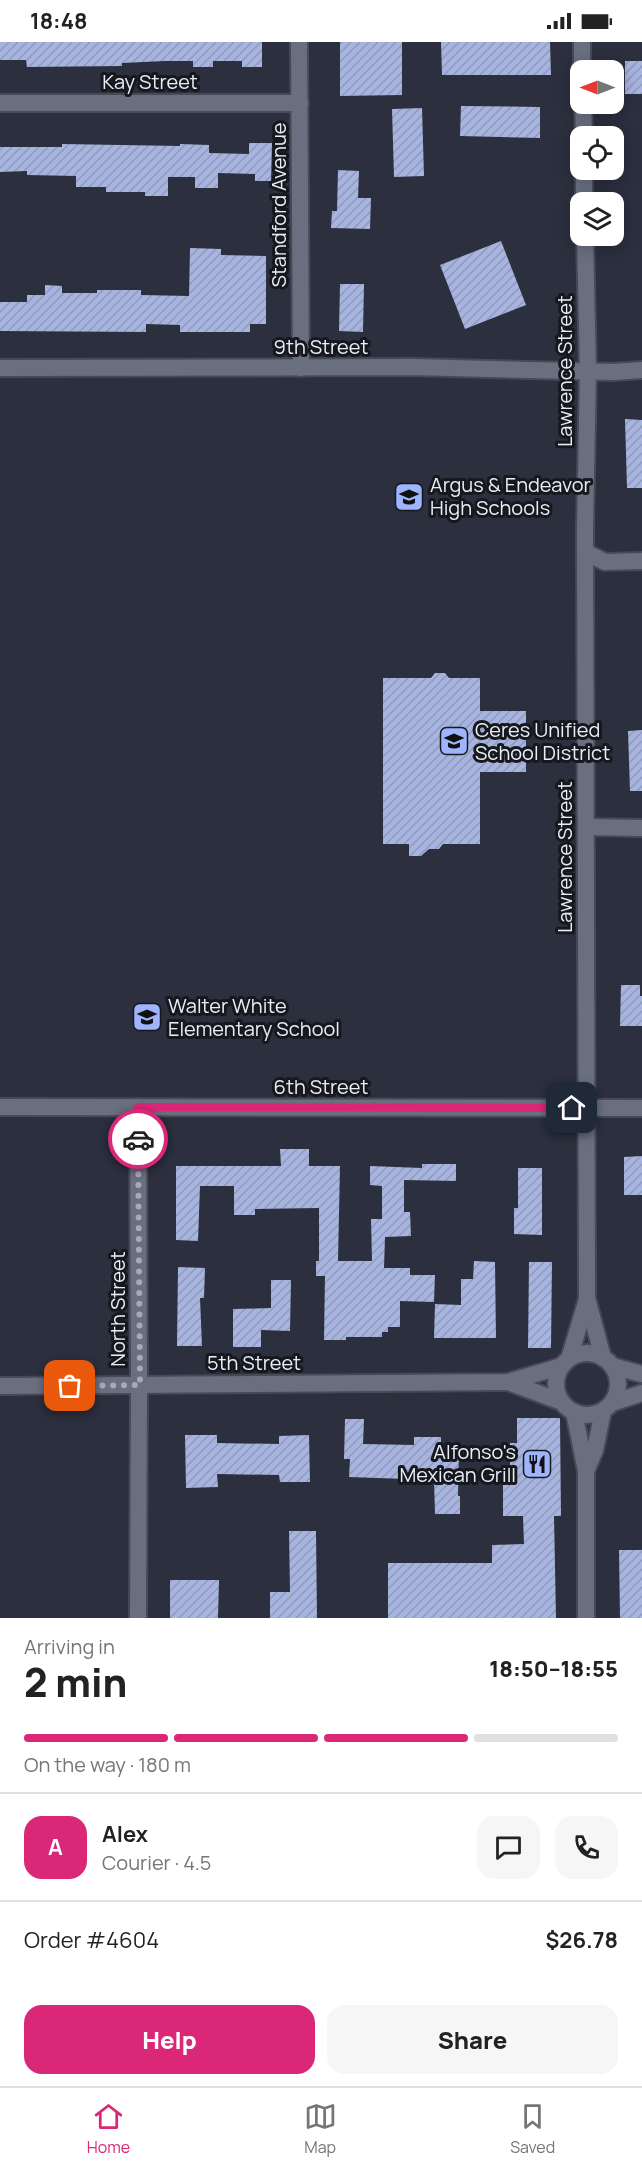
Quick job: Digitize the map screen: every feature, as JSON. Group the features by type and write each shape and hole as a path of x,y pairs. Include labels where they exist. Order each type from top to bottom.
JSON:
{"street":[{"name":"Standford Avenue","path":"299,42 301,368"},
{"path":"582,42 582,60"},
{"name":"Kay Street","path":"0,103 300,103"},
{"name":"Lawrence Street","path":"585,246 588,371 585,552 587,1298 608,1362"},
{"name":"9th Street","path":"0,368 412,367 642,370"},
{"path":"585,552 605,562 642,561"},
{"path":"586,827 642,828"},
{"name":"6th Street","path":"0,1107 642,1108"},
{"name":"North Street","path":"138,1107 140,1385 138,1618"},
{"name":"Lawrence Street","path":"565,1363 587,1298"},
{"path":"586,1618 586,1471 568,1407 557,1390 558,1375 565,1363 581,1354 593,1354 642,1374"},
{"path":"586,1471 595,1450 607,1407 617,1392 618,1382 608,1362"},
{"name":"5th Street","path":"0,1386 508,1382 565,1363"},
{"name":"5th Street","path":"508,1382 568,1407"},
{"path":"568,1407 591,1415 642,1393"}],"building":[{"path":"0,42 262,42 262,67 242,67 242,61 213,61 213,67 193,67 193,61 165,61 122,63 122,66 27,67 26,60 0,60"},
{"path":"340,42 402,42 402,95 340,96"},
{"path":"441,42 550,42 551,75 442,75"},
{"path":"625,61 642,61 642,94 625,94"},
{"path":"461,106 540,107 540,138 460,136"},
{"path":"422,108 424,176 394,177 392,109"},
{"path":"249,143 272,143 271,181 255,181 255,174 218,173 218,188 195,188 195,177 168,177 168,196 145,196 145,192 106,192 106,187 76,187 76,176 27,175 27,171 0,172 0,147 62,147 62,144 180,146 180,144 209,145 209,153 249,154"},
{"path":"338,170 359,171 358,198 371,198 370,229 331,228 332,211 337,211"},
{"path":"501,241 526,305 465,329 440,265"},
{"path":"190,248 221,249 221,255 266,256 266,324 250,324 250,332 180,332 180,325 146,324 146,332 0,331 0,302 27,302 27,295 45,295 45,285 62,286 62,293 141,290 141,295 189,296"},
{"path":"340,284 364,284 363,332 339,331"},
{"path":"625,419 642,420 642,488 627,488"},
{"name":"Ceres Unified School District","path":"435,673 445,673 449,678 480,678 480,711 526,711 526,772 480,772 480,844 443,844 439,849 429,849 421,856 409,856 409,844 383,844 383,678 431,678"},
{"path":"642,730 642,791 630,791 628,731"},
{"path":"621,985 640,985 642,1026 620,1026"},
{"path":"280,1149 309,1149 309,1166 340,1166 338,1261 372,1261 371,1219 382,1219 382,1186 370,1185 370,1166 422,1168 422,1164 456,1164 456,1181 404,1180 404,1212 410,1212 411,1236 385,1237 384,1268 410,1268 410,1275 435,1275 434,1302 400,1301 400,1327 388,1327 388,1332 382,1332 382,1337 346,1337 346,1340 324,1340 325,1276 316,1276 316,1261 319,1261 319,1208 255,1209 255,1215 234,1215 234,1186 200,1186 198,1241 176,1240 176,1166 281,1166"},
{"path":"642,1156 642,1195 624,1195 624,1157"},
{"path":"518,1168 542,1168 542,1235 514,1234 514,1208 518,1208"},
{"path":"474,1261 495,1262 496,1338 434,1338 435,1304 461,1305 461,1279 473,1279"},
{"path":"529,1262 552,1262 551,1348 528,1348"},
{"path":"178,1267 205,1268 204,1298 200,1298 202,1346 177,1346"},
{"path":"271,1280 291,1280 290,1331 261,1330 261,1347 233,1347 233,1309 271,1308"},
{"path":"517,1418 560,1418 561,1516 554,1516 556,1618 388,1618 388,1563 492,1563 492,1545 524,1544 523,1516 503,1516 503,1466 510,1466 510,1443 517,1443"},
{"path":"345,1419 364,1419 363,1444 414,1445 414,1437 441,1437 441,1447 459,1448 460,1514 435,1514 434,1480 349,1477 350,1459 344,1459"},
{"path":"185,1435 217,1435 217,1443 279,1444 279,1436 309,1435 310,1482 280,1482 279,1475 217,1474 218,1487 186,1488"},
{"path":"289,1531 316,1531 317,1618 270,1618 270,1592 290,1592"},
{"path":"619,1550 642,1550 642,1618 620,1618"},
{"path":"170,1580 219,1580 218,1618 170,1618"}],"way so far":[{"path":"70,1386 140,1385 138,1139"}],"place":[{"name":"Argus & Endeavor High Schools","path":"409,497"},
{"name":"Ceres Unified School District","path":"454,741"},
{"name":"Walter White Elementary School","path":"147,1017"},
{"name":"Alfonso's Mexican Grill","path":"537,1464"}],"route":[{"path":"138,1139 138,1107 572,1108"}]}
